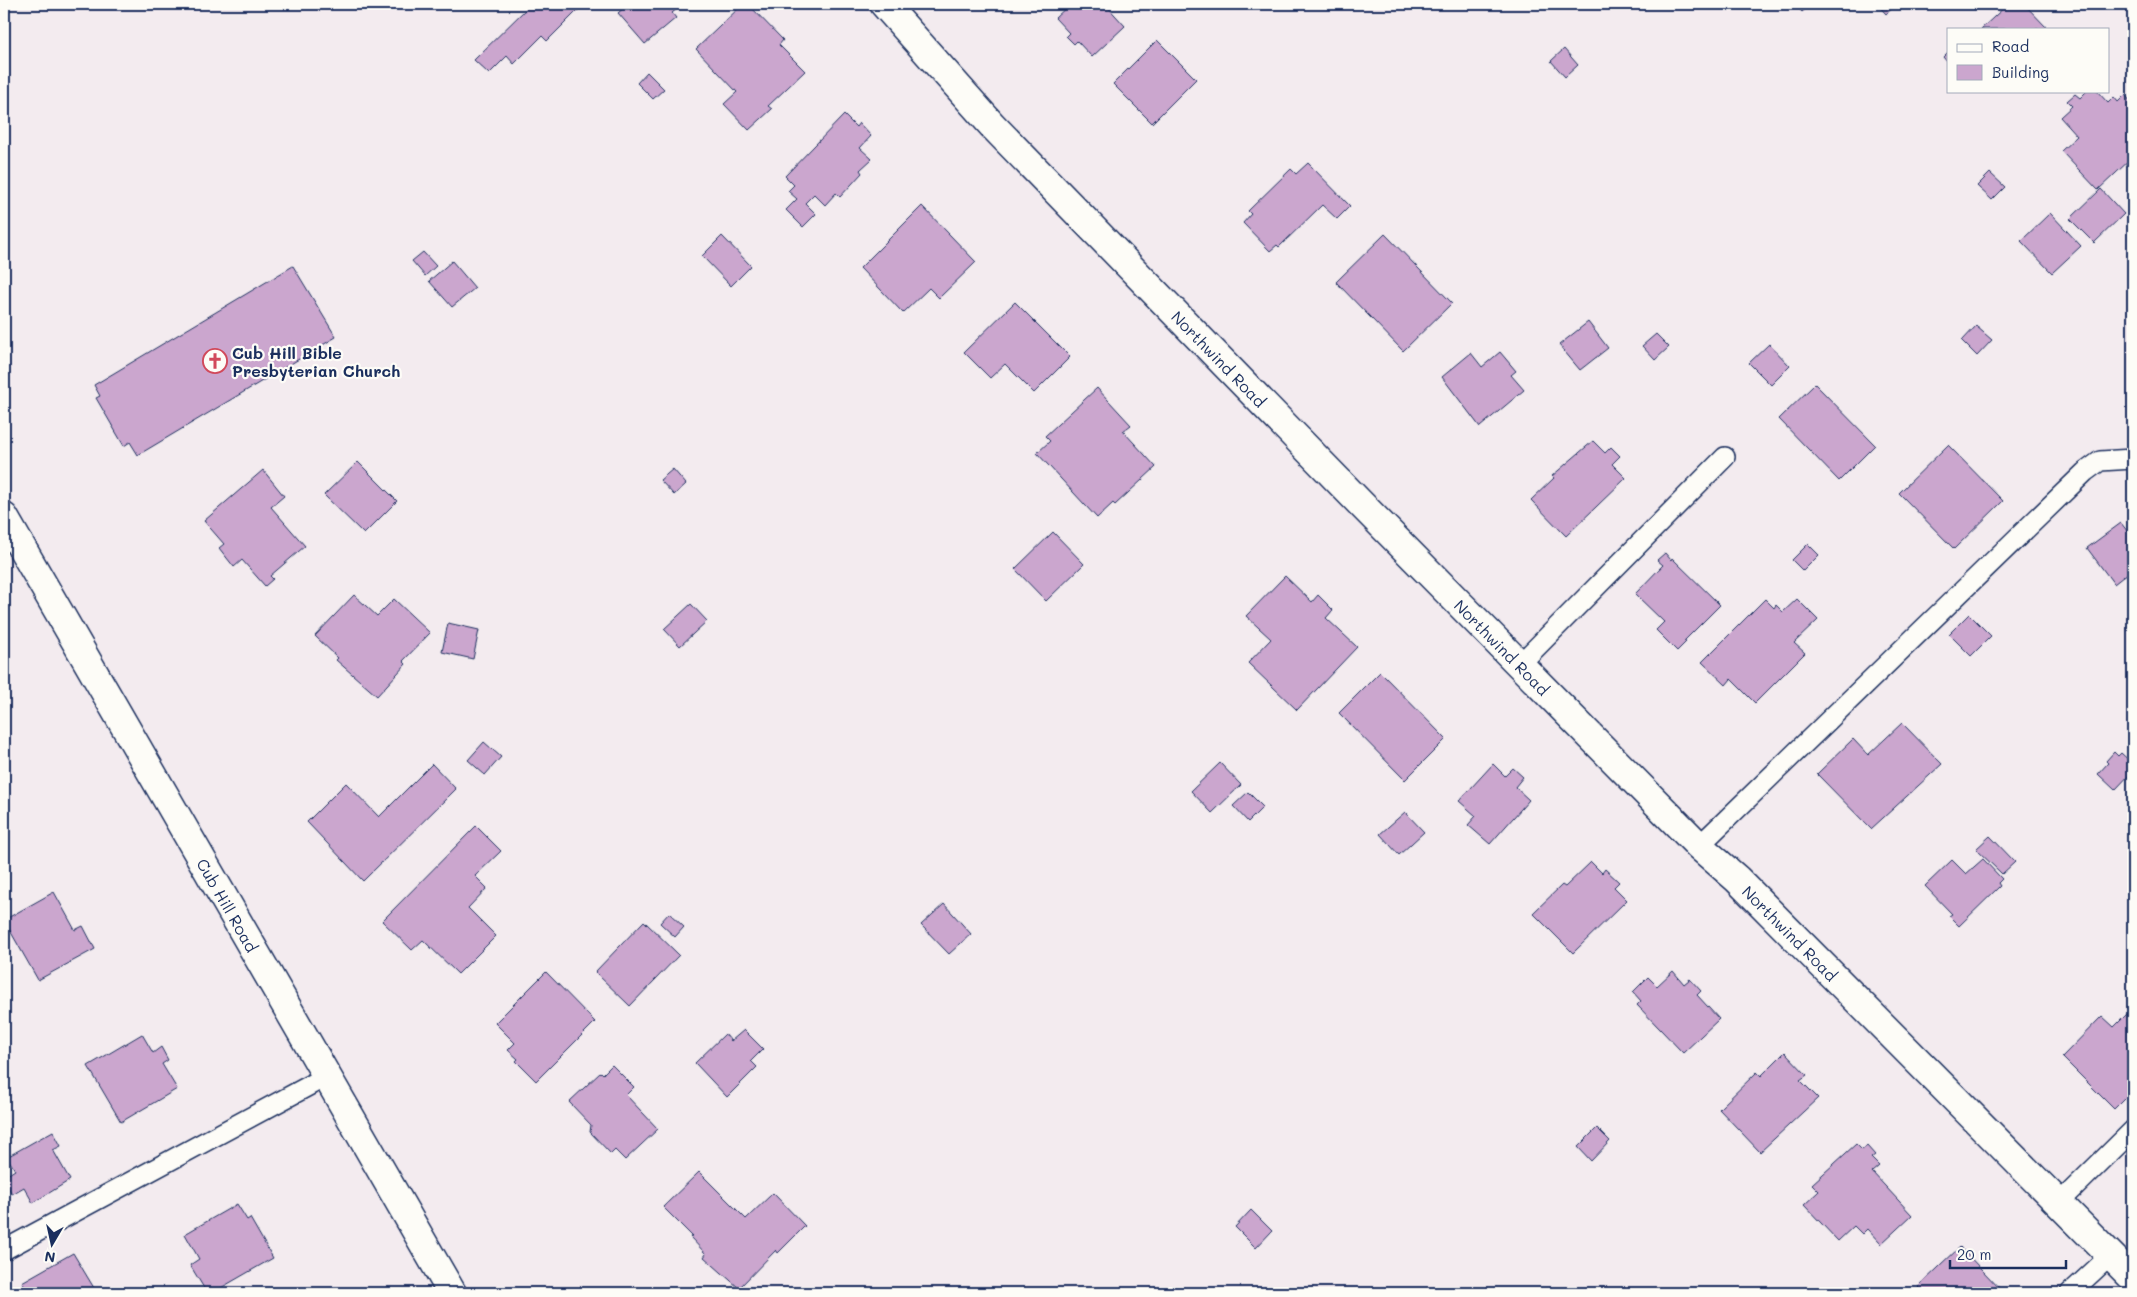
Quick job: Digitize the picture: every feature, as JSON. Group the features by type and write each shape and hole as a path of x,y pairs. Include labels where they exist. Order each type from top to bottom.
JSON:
{"street":[{"name":"Northwind Road","path":"884,4 992,125 1520,664 1699,846 1737,879 2133,1278"},
{"name":"Cub Hill Road","path":"4,517 452,1293"}],"lane":[{"path":"1520,664 1725,457"},
{"path":"1699,846 2085,472 2100,461 2133,459"},
{"path":"4,1250 327,1076"},
{"path":"2059,1203 2133,1130"},
{"path":"2070,1293 2111,1255"}],"building":[{"path":"531,4 584,4 547,41 542,36 514,64 507,56 489,74 474,60"},
{"path":"628,4 683,4 672,13 676,18 645,44 618,13"},
{"path":"743,4 748,4 783,40 779,45 805,71 768,106 772,109 749,130 724,104 737,92 696,49"},
{"path":"1066,4 1105,4 1125,26 1092,57 1077,41 1074,44 1066,36 1069,33 1055,18 1068,6"},
{"path":"1795,4 1811,4 1802,12"},
{"path":"1877,4 1897,4 1886,14"},
{"path":"2008,4 2024,4 2047,28 1982,28"},
{"path":"1157,40 1196,79 1152,123 1113,84"},
{"path":"1564,49 1578,65 1565,77 1551,61"},
{"path":"1947,53 1947,62 1943,57"},
{"path":"647,72 664,89 653,99 637,83"},
{"path":"2086,92 2098,92 2108,103 2114,97 2118,102 2125,95 2133,104 2133,157 2098,190 2061,151 2077,136 2060,117 2072,106 2067,101 2075,94 2080,98"},
{"path":"844,115 856,127 859,123 871,136 860,148 872,159 860,170 862,173 840,197 836,193 825,205 814,194 805,203 816,214 803,227 786,210 797,199 788,191 794,185 785,176"},
{"path":"1308,163 1350,206 1337,219 1322,205 1279,247 1277,245 1270,251 1243,223 1251,214 1248,211 1291,169 1296,174"},
{"path":"1990,173 2005,187 1992,200 1977,186"},
{"path":"2101,189 2124,214 2094,243 2070,219"},
{"path":"922,206 976,262 939,298 929,288 903,313 860,268"},
{"path":"2050,213 2081,246 2052,273 2021,241"},
{"path":"1385,234 1452,303 1403,351 1336,282"},
{"path":"722,236 751,266 731,286 702,256"},
{"path":"423,252 436,266 425,276 412,261"},
{"path":"452,261 475,288 452,307 429,281"},
{"name":"Cub Hill Bible Presbyterian Church","path":"293,266 336,337 138,455 130,442 124,446 96,398 100,396 94,385"},
{"path":"1015,302 1070,357 1034,393 1005,364 990,378 964,352"},
{"path":"1588,322 1608,348 1580,370 1559,345"},
{"path":"1976,326 1992,340 1977,356 1962,341"},
{"path":"1656,334 1669,347 1655,360 1642,346"},
{"path":"1769,344 1790,366 1771,385 1749,363"},
{"path":"1500,352 1516,371 1511,375 1524,390 1480,427 1442,377 1471,353 1482,367"},
{"path":"1815,384 1875,445 1839,481 1779,419"},
{"path":"1097,388 1131,425 1123,431 1156,467 1115,505 1113,503 1097,518 1037,453 1050,441 1045,436"},
{"path":"1593,441 1605,453 1611,447 1620,456 1612,464 1626,478 1566,536 1531,500 1554,478 1552,476"},
{"path":"1948,445 2003,501 1954,549 1899,493"},
{"path":"358,462 397,501 364,534 324,495"},
{"path":"673,469 686,484 674,495 660,480"},
{"path":"263,470 284,496 271,507 305,546 270,576 273,579 265,586 242,560 234,567 219,548 224,544 204,521"},
{"path":"2121,523 2128,532 2133,527 2133,569 2114,584 2087,548"},
{"path":"1053,532 1084,564 1046,601 1015,569"},
{"path":"1808,544 1819,555 1803,571 1792,560"},
{"path":"1665,553 1720,605 1684,641 1686,642 1677,651 1656,630 1664,622 1635,594 1663,565 1657,560"},
{"path":"1285,576 1312,602 1318,595 1333,610 1326,618 1357,647 1297,710 1248,663 1271,639 1246,616"},
{"path":"354,595 377,616 394,599 430,633 403,661 406,664 377,696 336,660 338,658 315,636"},
{"path":"1765,599 1774,608 1776,605 1783,612 1797,599 1818,620 1794,643 1805,653 1755,703 1731,679 1726,685 1702,662"},
{"path":"691,604 707,621 680,646 664,629"},
{"path":"1969,614 1991,636 1971,656 1949,634"},
{"path":"448,623 479,630 473,659 442,652"},
{"path":"1380,672 1446,739 1405,780 1339,713"},
{"path":"1902,723 1942,764 1871,829 1817,774 1853,739 1868,755"},
{"path":"484,742 501,757 485,775 468,760"},
{"path":"2114,752 2118,756 2121,753 2133,764 2133,771 2115,790 2098,774 2108,763 2106,761"},
{"path":"1220,763 1241,785 1212,813 1191,791"},
{"path":"432,764 456,789 363,881 307,822 346,783 379,817"},
{"path":"1493,764 1505,776 1513,768 1523,777 1515,787 1529,800 1490,844 1468,825 1476,816 1459,801"},
{"path":"1248,792 1263,807 1248,822 1233,806"},
{"path":"1405,812 1424,832 1399,855 1380,834"},
{"path":"476,826 501,851 475,876 487,888 468,908 496,936 458,974 423,940 412,950 382,921"},
{"path":"1990,836 2015,862 2002,874 1976,849"},
{"path":"1983,859 2002,879 1998,883 2000,886 1959,926 1949,916 1952,914 1925,886 1952,860 1966,874"},
{"path":"1591,862 1602,873 1605,869 1619,882 1614,887 1627,900 1573,953 1533,913 1562,885 1565,887"},
{"path":"54,892 75,930 83,926 95,949 38,980 4,920"},
{"path":"944,904 971,934 949,954 921,925"},
{"path":"669,913 684,927 675,937 660,923"},
{"path":"644,921 679,955 630,1006 595,972"},
{"path":"1673,971 1684,984 1690,979 1701,991 1697,995 1719,1019 1683,1053 1637,1005 1641,1001 1633,992 1648,977 1657,986"},
{"path":"546,972 595,1022 536,1081 508,1050 515,1043 495,1023"},
{"path":"2129,1012 2133,1017 2133,1090 2114,1109 2062,1057 2102,1016 2114,1027"},
{"path":"744,1030 763,1049 751,1061 757,1067 727,1097 695,1063 725,1034 731,1041"},
{"path":"142,1034 153,1053 161,1047 168,1060 162,1064 177,1089 121,1122 88,1066"},
{"path":"1785,1052 1807,1075 1800,1080 1818,1098 1760,1152 1719,1109 1757,1072 1761,1076"},
{"path":"612,1065 634,1087 626,1095 658,1129 625,1160 615,1150 611,1154 590,1132 591,1125 569,1102 601,1072 603,1074"},
{"path":"1597,1128 1610,1141 1591,1161 1578,1147"},
{"path":"53,1131 61,1146 53,1150 70,1180 33,1203 24,1187 12,1194 4,1177 15,1170 7,1157"},
{"path":"1856,1144 1862,1150 1867,1146 1875,1155 1871,1158 1879,1166 1872,1172 1912,1215 1881,1244 1867,1229 1862,1234 1854,1226 1838,1241 1804,1205 1819,1191 1812,1184"},
{"path":"699,1172 746,1219 773,1193 805,1226 778,1253 776,1250 739,1288 704,1257 706,1254 690,1237 692,1236 663,1207"},
{"path":"237,1204 247,1220 250,1218 273,1258 212,1293 207,1293 190,1265 199,1259 185,1234"},
{"path":"1251,1210 1272,1231 1256,1248 1235,1227"},
{"path":"1960,1247 2004,1293 1924,1293 1918,1287"},
{"path":"73,1253 97,1293 29,1293 22,1282"}],"place":[{"name":"Cub Hill Bible Presbyterian Church","path":"215,361"}]}
